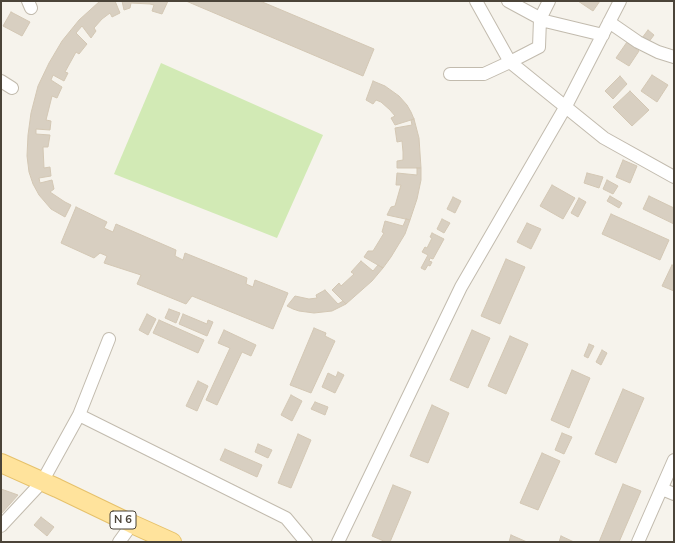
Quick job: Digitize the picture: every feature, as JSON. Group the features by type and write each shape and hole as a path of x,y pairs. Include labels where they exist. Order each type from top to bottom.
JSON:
{"main road":[{"name":"N 6","path":"1,463 172,542"}],"street":[{"path":"476,1 510,62 604,138 674,177"},
{"path":"508,1 545,21 603,36"},
{"path":"450,74 484,74 539,47 540,19 549,1"},
{"path":"338,542 460,287 566,106 620,1"},
{"path":"610,22 638,42 658,52 674,57"},
{"path":"1,81 12,88"},
{"path":"1,526 42,482 79,415 109,339"},
{"path":"79,415 286,518 306,542"},
{"path":"638,542 674,460"},
{"path":"662,489 674,494"},
{"path":"119,542 132,524"}],"green space":[{"path":"161,63 323,135 277,238 114,174"}],"building":[{"path":"100,1 115,1 120,13 112,17 110,13 102,19 94,28 96,31 91,38 82,26 76,33 87,44 79,54 76,52 65,72 68,73 64,81 53,75 51,80 62,87 57,98 52,96 46,120 51,121 50,130 36,129 36,134 50,135 48,147 43,147 44,168 50,167 51,176 39,178 40,183 52,180 54,189 50,192 71,205 65,217 51,209 39,195 29,172 27,156 31,113 38,86 62,41 79,20"},
{"path":"122,1 168,1 162,14 152,11 154,5 150,4 131,3 130,8 124,10"},
{"path":"186,1 260,1 374,49 363,76"},
{"path":"578,1 600,1 593,11"},
{"path":"11,12 30,22 22,36 3,26"},
{"path":"648,30 654,35 648,43 642,38"},
{"path":"627,42 639,51 629,66 616,58"},
{"path":"652,75 668,85 657,102 641,91"},
{"path":"620,76 627,84 613,99 605,91"},
{"path":"373,81 385,86 399,96 407,105 414,119 395,125 391,118 395,116 381,102 376,100 373,104 366,100"},
{"path":"630,91 649,110 632,126 613,107"},
{"path":"414,119 419,138 421,168 397,168 397,161 403,160 403,152 402,141 397,142 395,128 412,125 411,120"},
{"path":"623,160 637,166 630,183 616,177"},
{"path":"417,168 421,168 421,180 410,220 387,215 391,207 395,206 401,185 396,185 397,173 417,175"},
{"path":"587,173 603,177 599,188 584,183"},
{"path":"607,180 618,186 613,194 603,189"},
{"path":"552,185 575,198 563,219 540,206"},
{"path":"610,196 622,203 619,208 607,201"},
{"path":"649,196 674,208 674,224 643,209"},
{"path":"453,197 461,201 455,213 447,209"},
{"path":"579,198 586,202 578,217 571,213"},
{"path":"76,207 107,222 104,228 113,232 116,224 176,250 175,256 183,260 185,253 247,278 246,284 253,287 255,280 288,293 273,329 192,296 186,304 137,284 141,275 104,263 107,256 100,253 94,258 61,243"},
{"path":"611,214 669,240 660,260 602,234"},
{"path":"406,219 410,220 405,234 383,268 364,257 368,251 373,251 384,233 382,232 385,221 403,226"},
{"path":"442,219 450,223 444,233 437,229"},
{"path":"527,223 541,229 531,249 517,242"},
{"path":"432,233 444,239 433,259 430,258 429,261 432,262 430,266 428,265 425,270 421,268 428,255 422,252 425,247 427,248 432,238 430,237"},
{"path":"506,259 525,267 500,324 481,316"},
{"path":"361,261 373,271 378,265 383,268 372,281 346,304 332,290 339,283 341,286 354,274 351,272"},
{"path":"672,265 674,266 674,291 662,286"},
{"path":"325,290 338,304 343,301 346,304 332,311 314,313 299,311 287,306 295,296 309,299 317,298 316,295"},
{"path":"169,309 180,313 176,323 165,318"},
{"path":"147,314 156,319 148,335 139,330"},
{"path":"183,314 207,324 208,320 213,322 207,336 179,324"},
{"path":"159,320 204,340 198,353 153,333"},
{"path":"314,328 326,333 325,336 335,341 311,393 290,385"},
{"path":"224,330 256,345 251,356 242,352 217,405 206,400 230,348 218,343"},
{"path":"472,330 490,338 468,388 450,380"},
{"path":"510,336 528,344 506,394 488,386"},
{"path":"589,344 594,346 588,358 584,356"},
{"path":"602,350 607,353 601,365 596,362"},
{"path":"572,370 590,378 569,428 551,420"},
{"path":"338,372 344,375 335,393 322,387 328,373 336,377"},
{"path":"198,381 208,386 197,411 186,406"},
{"path":"623,389 644,398 616,463 595,454"},
{"path":"291,395 302,401 292,421 281,415"},
{"path":"315,402 328,407 325,415 311,409"},
{"path":"432,405 449,413 428,463 410,456"},
{"path":"562,433 572,437 564,454 555,450"},
{"path":"298,434 311,440 291,488 278,483"},
{"path":"258,444 272,450 268,458 255,452"},
{"path":"225,449 262,465 257,477 220,460"},
{"path":"542,453 560,461 538,510 520,503"},
{"path":"623,484 641,491 619,542 599,542"},
{"path":"393,485 411,492 390,542 386,542 372,536"},
{"path":"1,489 18,495 1,514"},
{"path":"41,517 54,527 47,536 34,525"},
{"path":"511,535 527,542 509,542"},
{"path":"561,536 574,542 559,542"}]}
